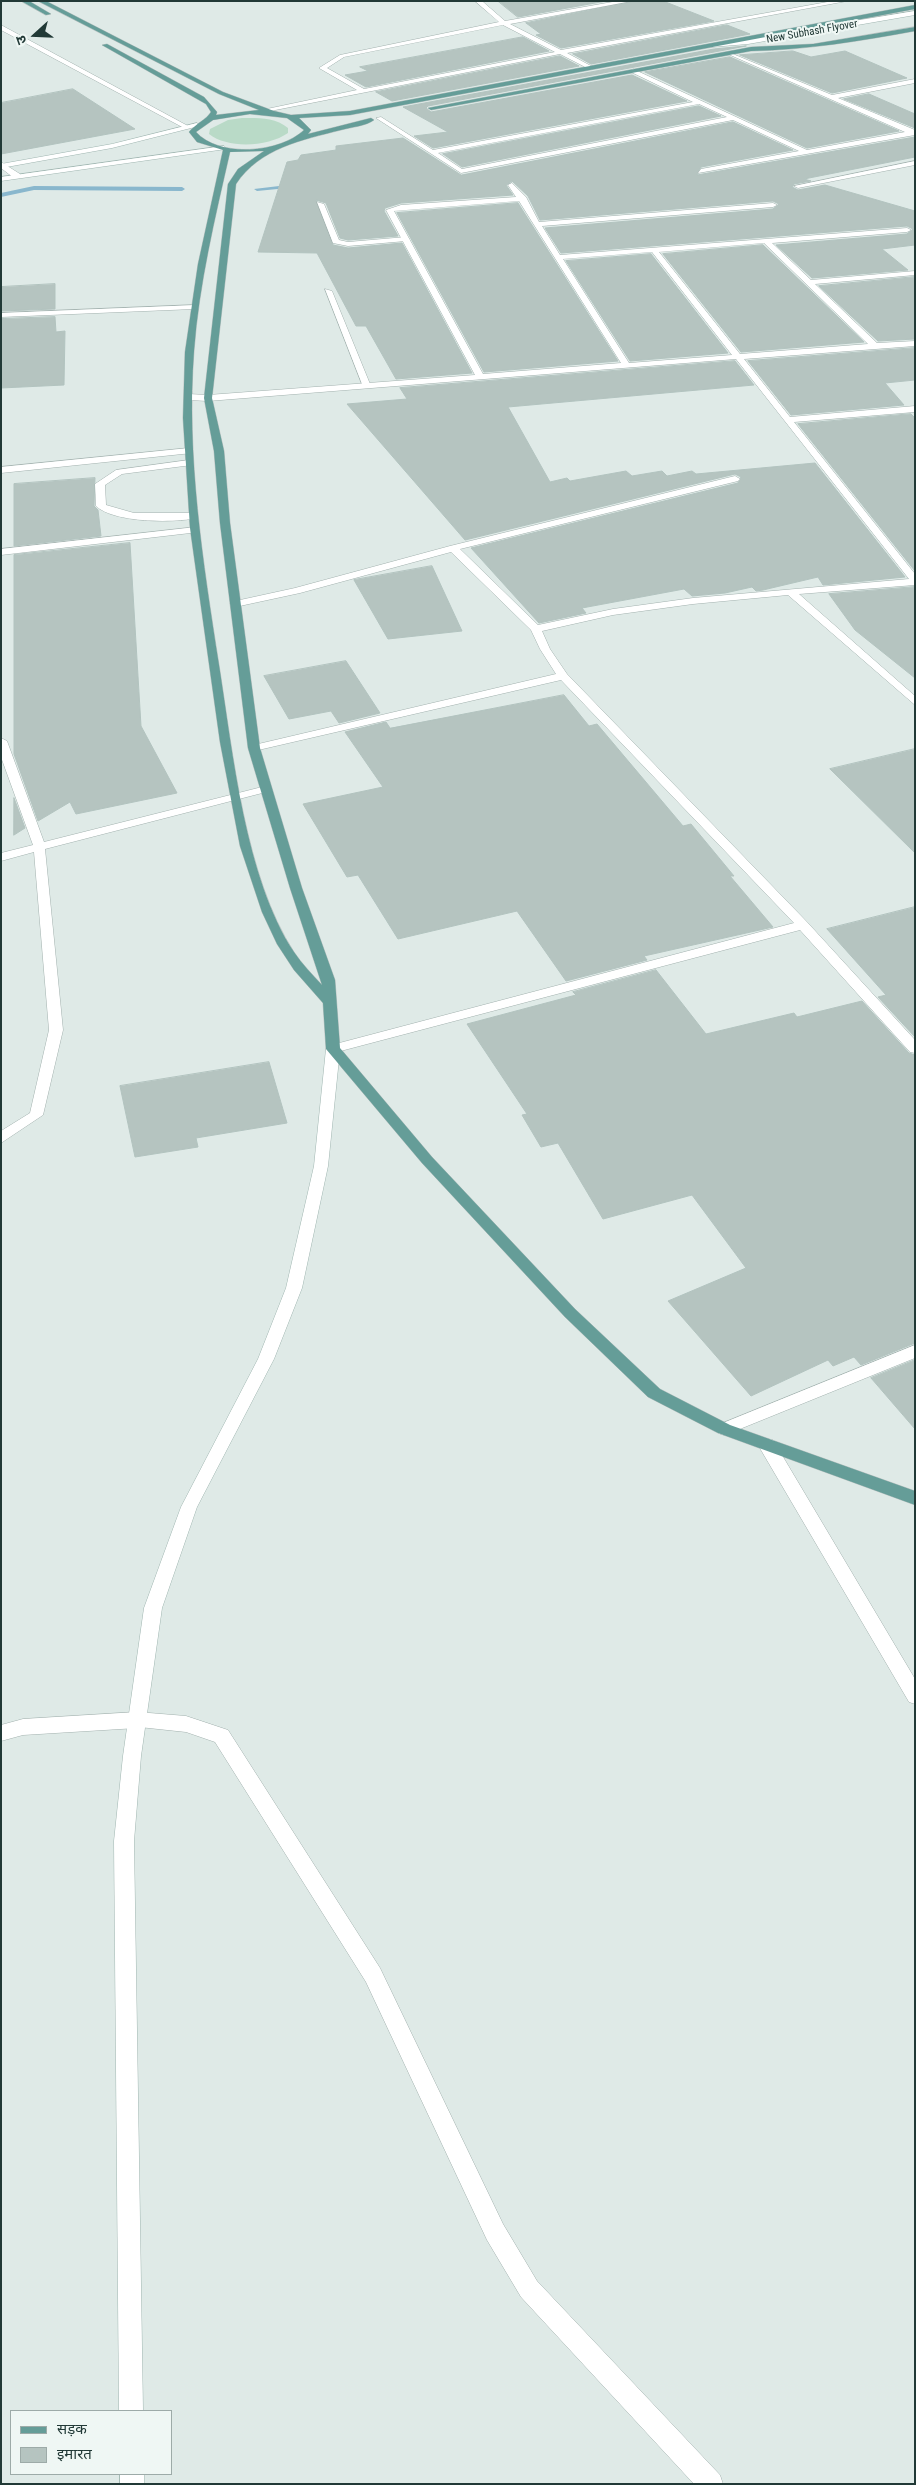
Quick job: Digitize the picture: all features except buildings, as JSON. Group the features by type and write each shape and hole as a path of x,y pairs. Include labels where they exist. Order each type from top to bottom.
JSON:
{"main road":[{"path":"24,1 58,20"},
{"path":"41,1 221,93 268,112 290,117 304,123 308,130 304,137"},
{"path":"290,117 350,113 915,7"},
{"path":"418,111 751,49 778,50 824,45 915,29"},
{"path":"100,43 202,98 214,112 210,118"},
{"path":"268,112 250,112 210,118 197,125 192,132 194,136 208,145 225,148 272,148 304,137 389,116"},
{"path":"225,148 194,307 188,397 189,463 194,516 207,621 247,855 284,946 330,1003"},
{"path":"272,148 241,171 232,184 208,398 219,451 224,523 254,748 296,888 328,980 333,1049 427,1160 570,1313 654,1393 724,1429 915,1498"}],"street":[{"path":"478,1 504,23 589,67"},
{"path":"363,91 322,68 342,56 605,3 629,1"},
{"path":"268,112 363,91 562,52 844,1"},
{"name":"New Subhash Flyover","path":"708,46 799,34 915,13"},
{"path":"897,24 915,21"},
{"path":"1,27 186,127"},
{"name":"New Subhash Flyover","path":"751,49 870,29"},
{"path":"730,53 914,133"},
{"path":"633,71 806,152"},
{"path":"833,97 915,81"},
{"path":"432,152 701,102"},
{"path":"379,118 460,171 734,118"},
{"path":"2,165 112,146 197,125"},
{"path":"701,171 914,133"},
{"path":"1,179 225,148"},
{"path":"798,186 915,163"},
{"path":"2,165 17,176"},
{"path":"512,185 560,257 626,365"},
{"path":"480,376 390,210 401,207 522,199"},
{"path":"320,204 336,241 348,244 406,239"},
{"path":"539,224 773,205"},
{"path":"560,257 907,230"},
{"path":"766,241 874,346"},
{"path":"654,250 915,582"},
{"path":"810,282 915,273"},
{"path":"328,291 366,384"},
{"path":"1,314 194,307"},
{"path":"188,397 208,398 736,355 915,343"},
{"path":"786,420 915,409"},
{"path":"1,470 189,451"},
{"path":"189,463 119,472 100,484 101,506 112,512 132,515 194,516"},
{"path":"235,604 296,591 454,548 735,479"},
{"path":"1,552 196,530"},
{"path":"454,548 536,629 545,649 563,676 803,925 915,1049"},
{"path":"536,629 613,612 693,601 915,582"},
{"path":"790,592 915,702"},
{"path":"254,748 563,676"},
{"path":"1,741 39,846 56,1030 36,1115 1,1138"},
{"path":"1,857 266,789"},
{"path":"131,2410 124,1841 137,1720 153,1608 189,1507 266,1359 294,1288 321,1166 333,1049 803,925"},
{"path":"724,1429 915,1350"},
{"path":"767,1445 915,1696"},
{"path":"1,1733 23,1727 137,1720 186,1724 221,1736 373,1974 495,2232 529,2289 712,2484"}],"green space":[{"path":"242,118 266,119 278,122 288,128 288,133 270,141 248,144 227,142 209,134 210,129 228,120"}],"waterway":[{"path":"257,189 296,186"},
{"path":"1,195 34,188 182,189"}]}
